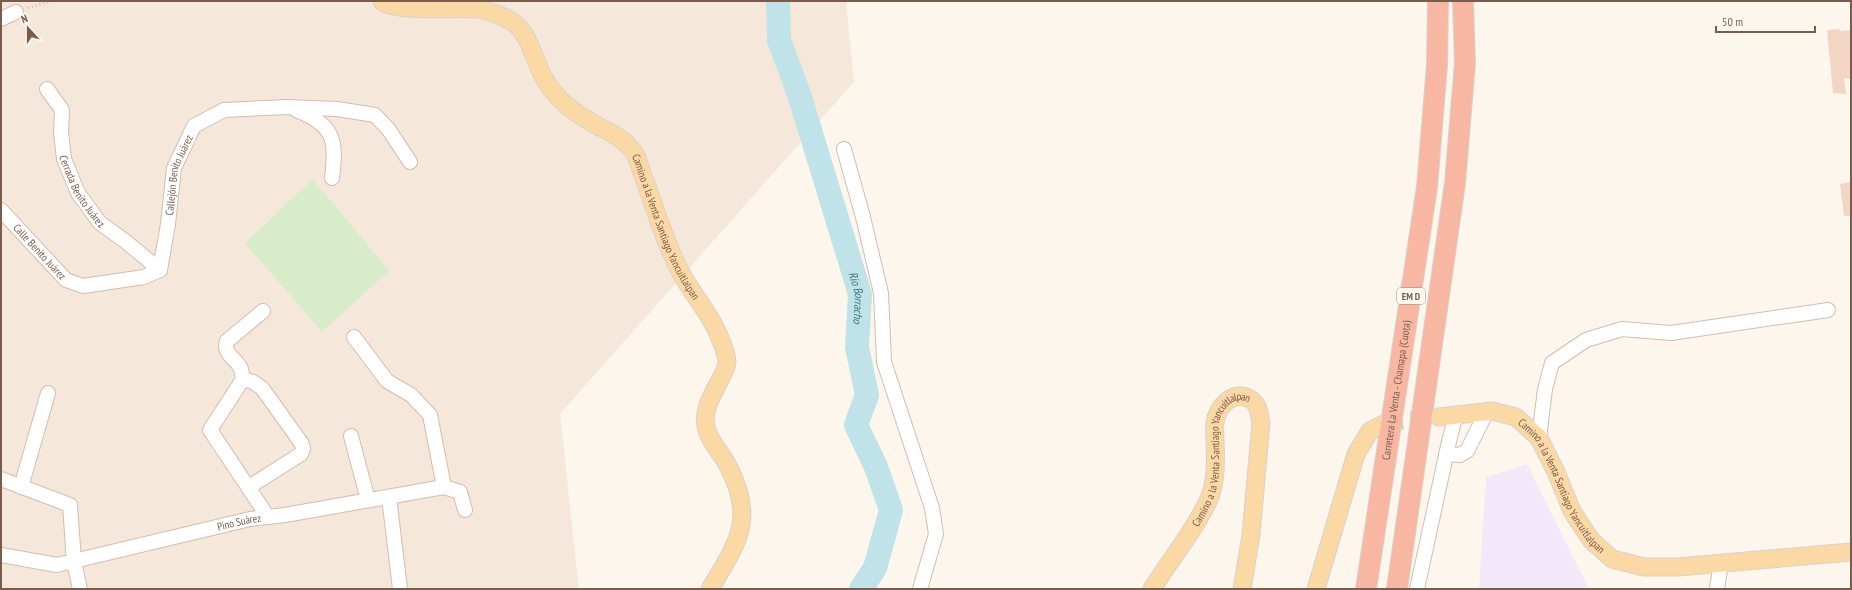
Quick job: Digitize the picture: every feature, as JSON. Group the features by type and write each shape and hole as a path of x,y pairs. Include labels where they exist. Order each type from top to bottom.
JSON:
{"highway":[{"name":"Carretera La Venta - Chamapa (Cuota)","path":"1366,589 1427,187 1437,65 1438,1"},
{"name":"EM D","path":"1397,589 1455,183 1465,63 1463,1"}],"main road":[{"name":"Camino a la Venta Santiago Yancuitlalpan","path":"382,1 386,5 403,8 477,9 496,13 512,22 524,33 549,87 564,104 590,122 616,134 634,152 680,271 716,326 725,349 728,364 706,409 705,423 708,435 724,458 737,482 743,506 741,532 728,559 710,589"},
{"name":"Camino a la Venta Santiago Yancuitlalpan","path":"1152,589 1210,498 1214,476 1215,424 1218,411 1225,402 1234,397 1244,395 1253,400 1258,409 1261,423 1251,535 1242,589"},
{"name":"Camino a la Venta Santiago Yancuitlalpan","path":"1440,417 1486,411 1516,417 1539,438 1556,472 1572,511 1591,540 1612,559 1644,567 1678,567 1721,562 1851,552"},
{"path":"1316,589 1356,454 1370,431 1386,423"}],"street":[{"path":"1,19 16,12"},
{"name":"Cerrada Benito Juárez","path":"47,89 62,110 61,132 64,159 78,193 100,223 125,241 160,270"},
{"path":"286,107 320,121 330,133 334,145 332,178"},
{"name":"Callejón Benito Juárez","path":"160,270 168,224 174,168 194,126 224,110 286,107 337,109 375,115 389,130 410,162"},
{"path":"844,149 881,293 884,362 932,508 936,534 920,589"},
{"name":"Calle Benito Juárez","path":"1,210 66,280 83,286 144,277 160,270"},
{"path":"1539,438 1546,389 1552,363 1586,340 1622,329 1671,333 1828,310"},
{"path":"263,311 227,341 225,346 226,352 241,369 243,380 210,430 268,517"},
{"path":"354,337 387,381 411,395 430,415 444,487 460,492 465,510"},
{"path":"243,380 253,382 262,388 304,449 301,454 249,487"},
{"path":"21,487 48,393"},
{"path":"1446,454 1460,456 1467,451 1486,411"},
{"path":"1417,589 1446,454 1456,415"},
{"path":"351,436 368,500"},
{"path":"1,479 70,505 74,562 80,589"},
{"name":"Pino Suárez","path":"1,555 58,565 250,519 444,487"},
{"path":"389,497 400,589"},
{"path":"1717,589 1721,562"}],"path":[{"path":"16,12 50,1"}],"shaded area":[{"path":"1,1 846,1 854,82 560,414 579,589 1,589"},
{"path":"1527,464 1589,589 1479,589 1486,477"}],"green space":[{"path":"313,179 389,271 322,332 245,243"}],"building":[{"path":"1840,29 1840,31 1851,30 1851,79 1844,78 1846,94 1833,93 1827,30"},
{"path":"1851,182 1851,216 1844,216 1840,184"}],"waterway":[{"name":"Río Borracho","path":"778,1 779,40 799,94 860,294 857,347 867,395 856,425 876,467 891,510 875,568 861,589"}],"tunnel":[{"path":"1386,423 1433,417"}]}
